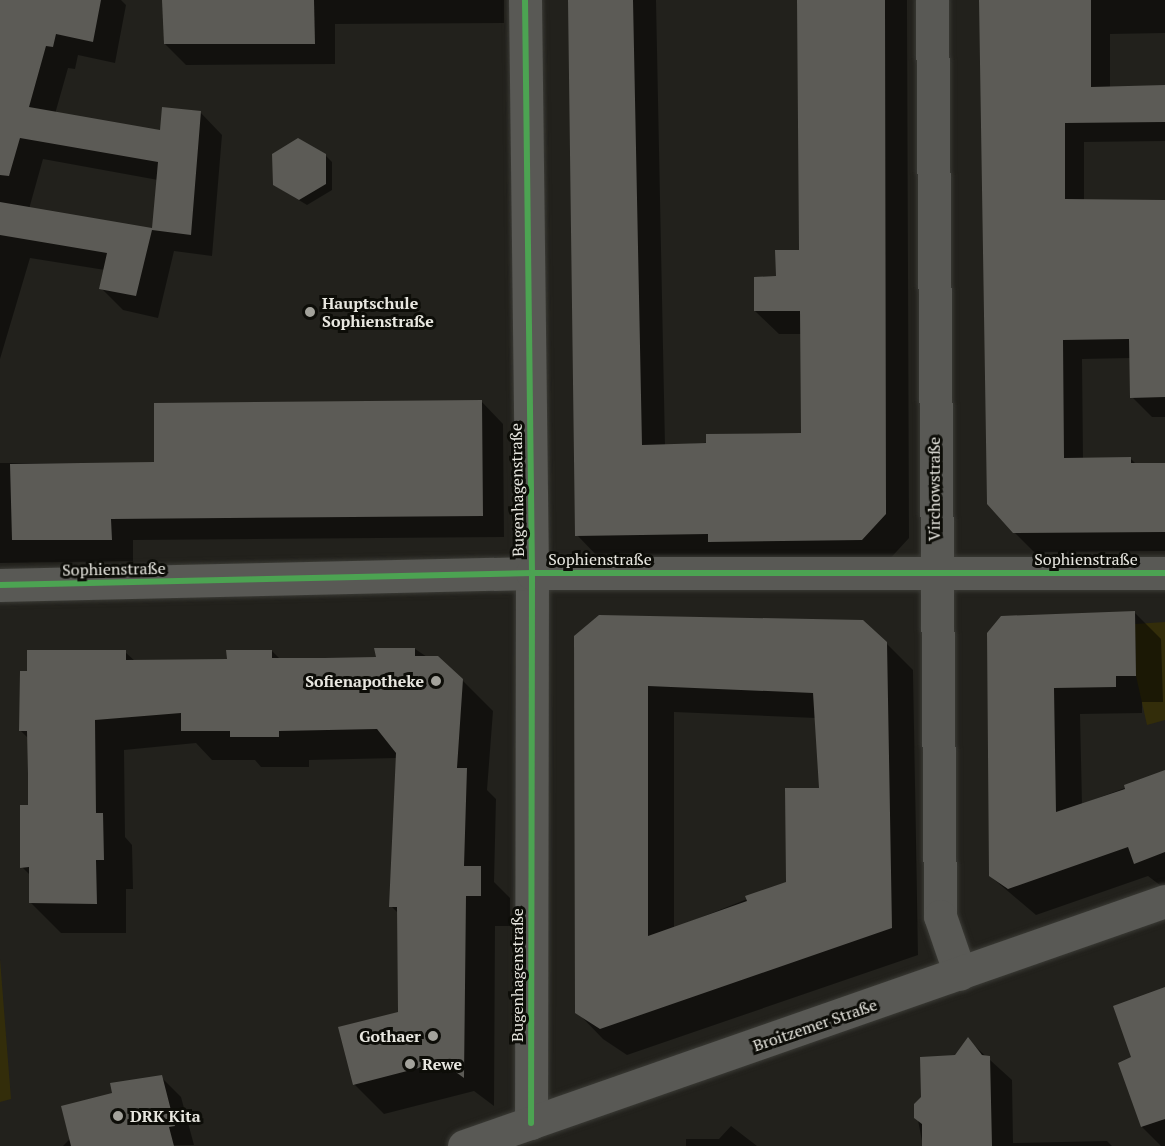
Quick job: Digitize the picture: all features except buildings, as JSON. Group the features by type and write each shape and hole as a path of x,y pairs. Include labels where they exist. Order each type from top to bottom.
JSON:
{"street":[{"name":"Bugenhagenstraße","path":"525,0 532,573 531,1123"},
{"name":"Virchowstraße","path":"932,0 934,573 940,915 960,974"},
{"name":"Sophienstraße","path":"0,585 532,573 1165,573"},
{"name":"Broitzemer Straße","path":"464,1146 1165,901"}],"shaded area":[{"path":"1165,622 1165,720 1147,725 1136,676 1135,624"},
{"path":"0,959 11,1099 0,1102"}],"cycle path":[{"path":"525,0 532,573 531,1123"},
{"path":"0,585 532,573 1165,573"}],"place":[{"name":"Hauptschule Sophienstraße","path":"310,312"},
{"name":"Sofienapotheke","path":"436,681"},
{"name":"Gothaer","path":"433,1036"},
{"name":"Rewe","path":"410,1064"},
{"name":"DRK Kita","path":"118,1116"}]}
